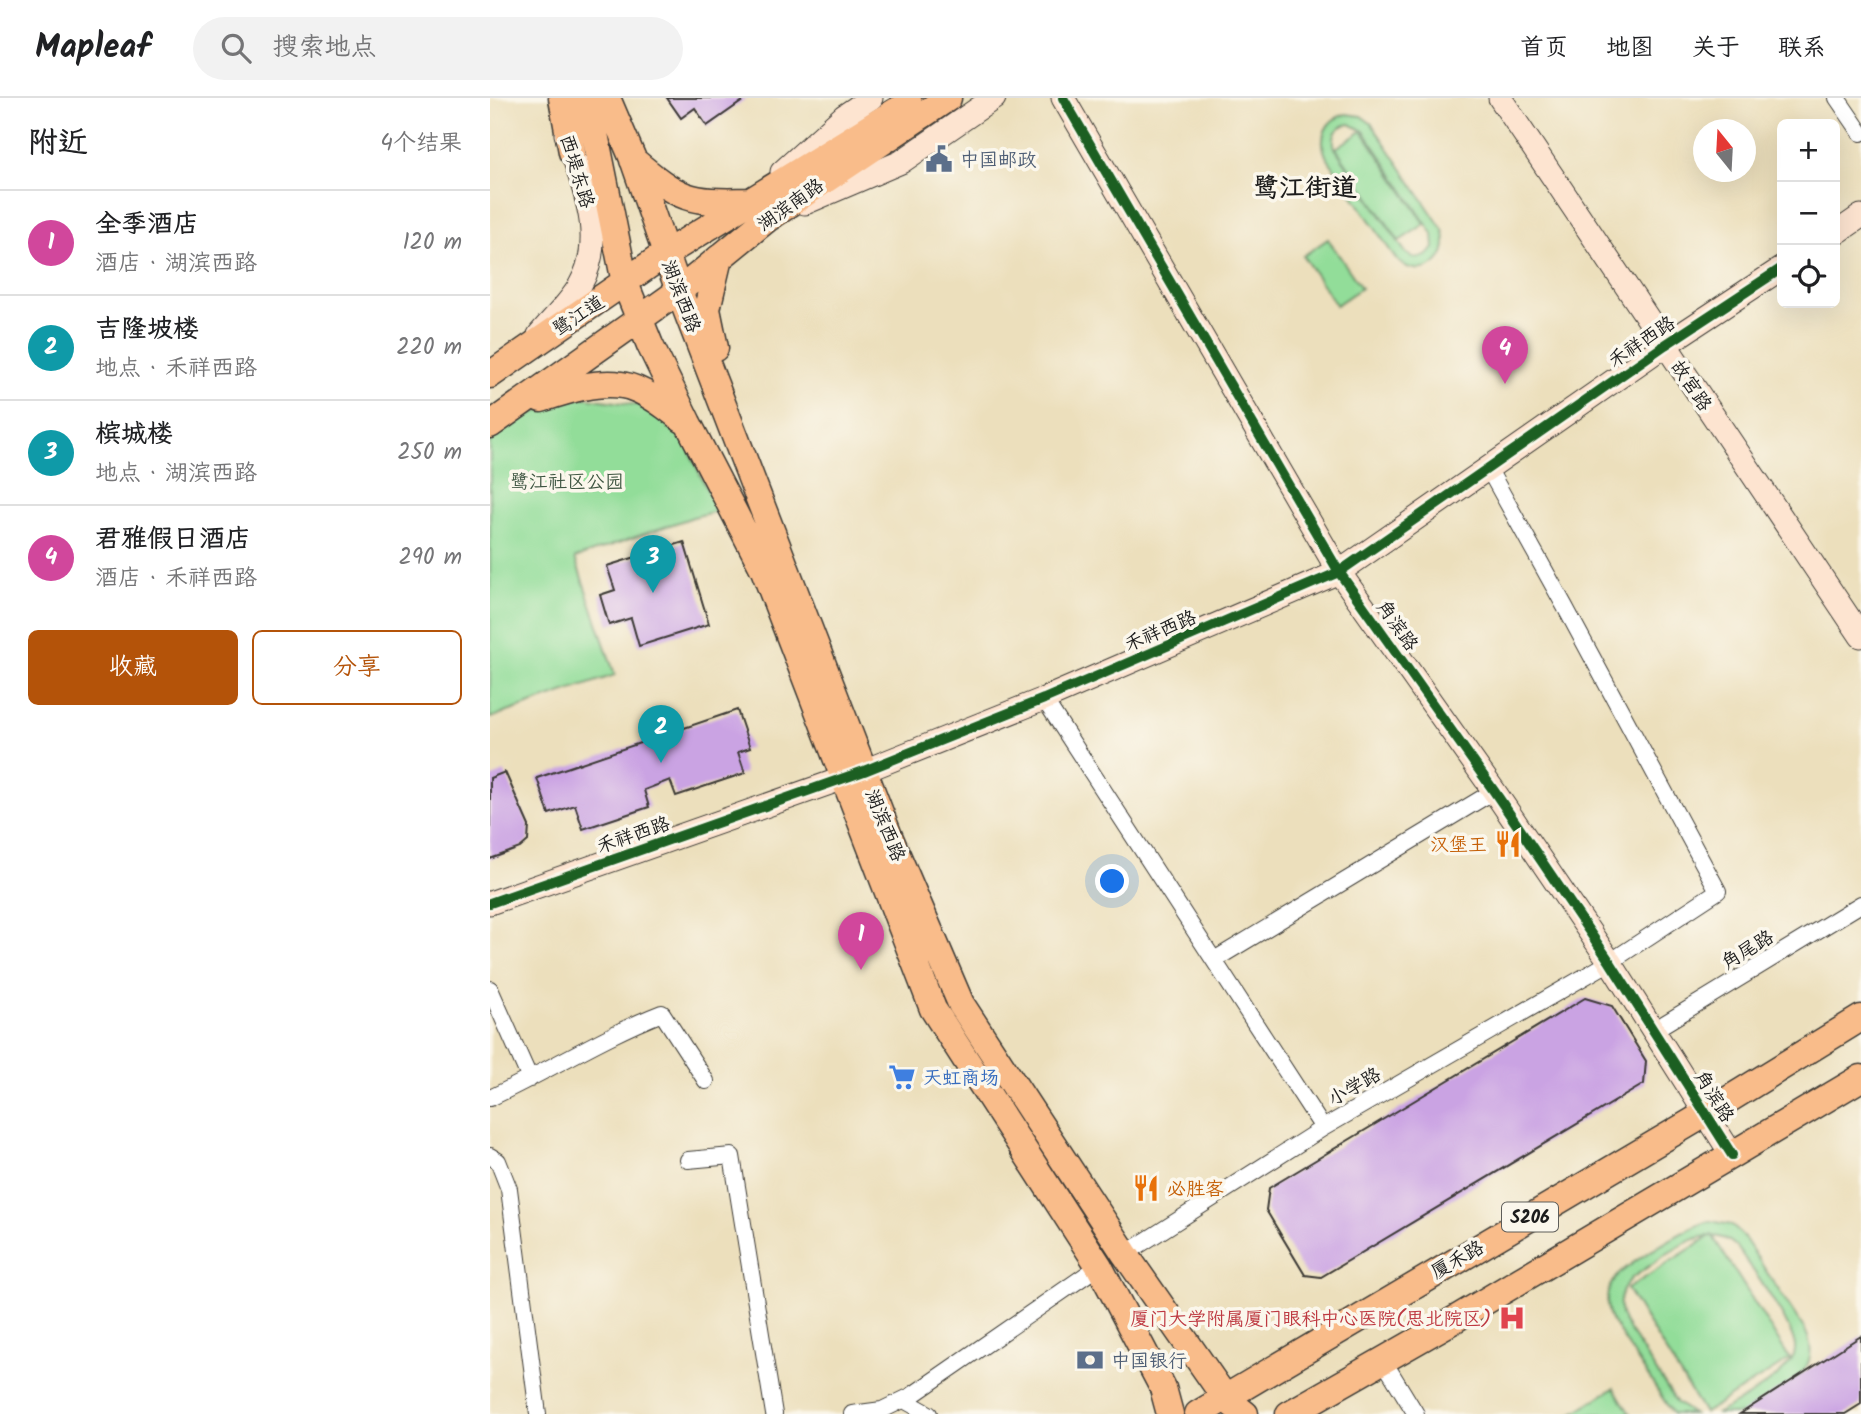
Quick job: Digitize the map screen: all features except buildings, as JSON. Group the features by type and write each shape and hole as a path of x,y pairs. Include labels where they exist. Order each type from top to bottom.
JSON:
{"main road":[{"path":"562,98 572,152"},
{"name":"湖滨西路","path":"585,98 625,283 639,319 688,423 764,570 854,774 889,836 961,1004 1125,1254 1235,1406"},
{"name":"湖滨西路","path":"607,98 633,159 666,254 670,297 732,425 763,505 933,1009 1100,1266 1163,1388 1170,1414"},
{"name":"湖滨南路","path":"639,319 719,258 759,210 917,98"},
{"name":"湖滨南路","path":"666,254 759,210 947,98"},
{"path":"633,159 665,187 690,199 759,210"},
{"name":"鹭江道","path":"490,375 666,254"},
{"path":"719,258 707,309 732,425"},
{"path":"625,283 670,297 677,333 726,451 763,505"},
{"name":"鹭江道","path":"490,425 639,319"},
{"path":"513,409 575,387 622,385 658,401 688,423"},
{"name":"厦禾路","path":"1198,1414 1235,1406 1425,1278 1861,1018"},
{"name":"S206","path":"1289,1414 1861,1078"}],"street":[{"name":"西堤东路","path":"527,350 581,284 593,250 592,215 555,98"},
{"path":"759,210 844,116 871,98"},
{"path":"759,210 901,162 994,98"},
{"name":"角滨路","path":"1063,98 1339,572 1494,791 1610,962 1732,1155"},
{"name":"故宫路","path":"1500,98 1861,636"},
{"path":"1837,98 1861,133"},
{"path":"1840,231 1861,216"},
{"name":"禾祥西路","path":"490,903 854,774 1044,699 1339,572 1665,345 1777,271"},
{"name":"小学路","path":"1125,1254 1323,1128 1610,962 1718,891 1488,468"},
{"path":"1044,699 1323,1128"},
{"path":"1214,960 1494,791"},
{"name":"角尾路","path":"1654,1030 1861,904"},
{"path":"490,989 530,1079"},
{"path":"490,1098 625,1027 662,1013 706,1081"},
{"path":"490,1156 498,1161 509,1189 538,1414"},
{"path":"688,1160 732,1156 774,1414"},
{"path":"852,1414 882,1410 904,1400 1100,1266"},
{"path":"1383,1360 1416,1414"},
{"path":"904,1400 929,1414"}],"green space":[{"path":"1339,116 1361,116 1372,124 1443,230 1444,251 1433,266 1415,269 1396,259 1326,156 1324,136 1329,124","holes":["1350,124 1364,131 1433,234 1434,248 1425,257 1417,258 1406,253 1335,148 1335,135 1342,127"]},
{"path":"1362,131 1425,224 1399,241 1336,148"},
{"path":"1328,239 1361,288 1336,305 1303,256"},
{"name":"鹭江社区公园","path":"581,397 643,406 684,439 717,511 575,558 615,675 490,718 490,439 523,416"},
{"path":"1711,1221 1731,1225 1743,1236 1805,1330 1810,1343 1810,1354 1803,1372 1796,1379 1749,1411 1743,1414 1715,1414 1761,1388 1784,1370 1795,1351 1794,1341 1782,1314 1737,1247 1725,1239 1712,1236 1684,1244 1633,1277 1622,1292 1620,1304 1624,1322 1677,1403 1693,1414 1673,1414 1610,1318 1607,1295 1619,1274 1643,1256 1675,1237"},
{"path":"1712,1235 1790,1359 1704,1413 1627,1289"},
{"path":"1614,1388 1630,1414 1572,1414"}],"cycle path":[{"path":"1063,98 1339,572 1494,791 1610,962 1732,1155"},
{"path":"490,903 864,771 1044,699 1339,572 1665,345 1777,271"}],"place":[{"name":"中国邮政","path":"939,159"},
{"name":"君雅假日酒店","path":"1505,384"},
{"name":"槟城楼","path":"653,593"},
{"name":"吉隆坡楼","path":"661,763"},
{"name":"汉堡王","path":"1508,844"},
{"name":"全季酒店","path":"861,970"},
{"name":"天虹商场","path":"902,1077"},
{"name":"必胜客","path":"1146,1188"},
{"name":"厦门大学附属厦门眼科中心医院(思北院区)","path":"1512,1318"},
{"name":"中国银行","path":"1090,1360"}],"district":[{"name":"鹭江街道","path":"1305,187"}]}
